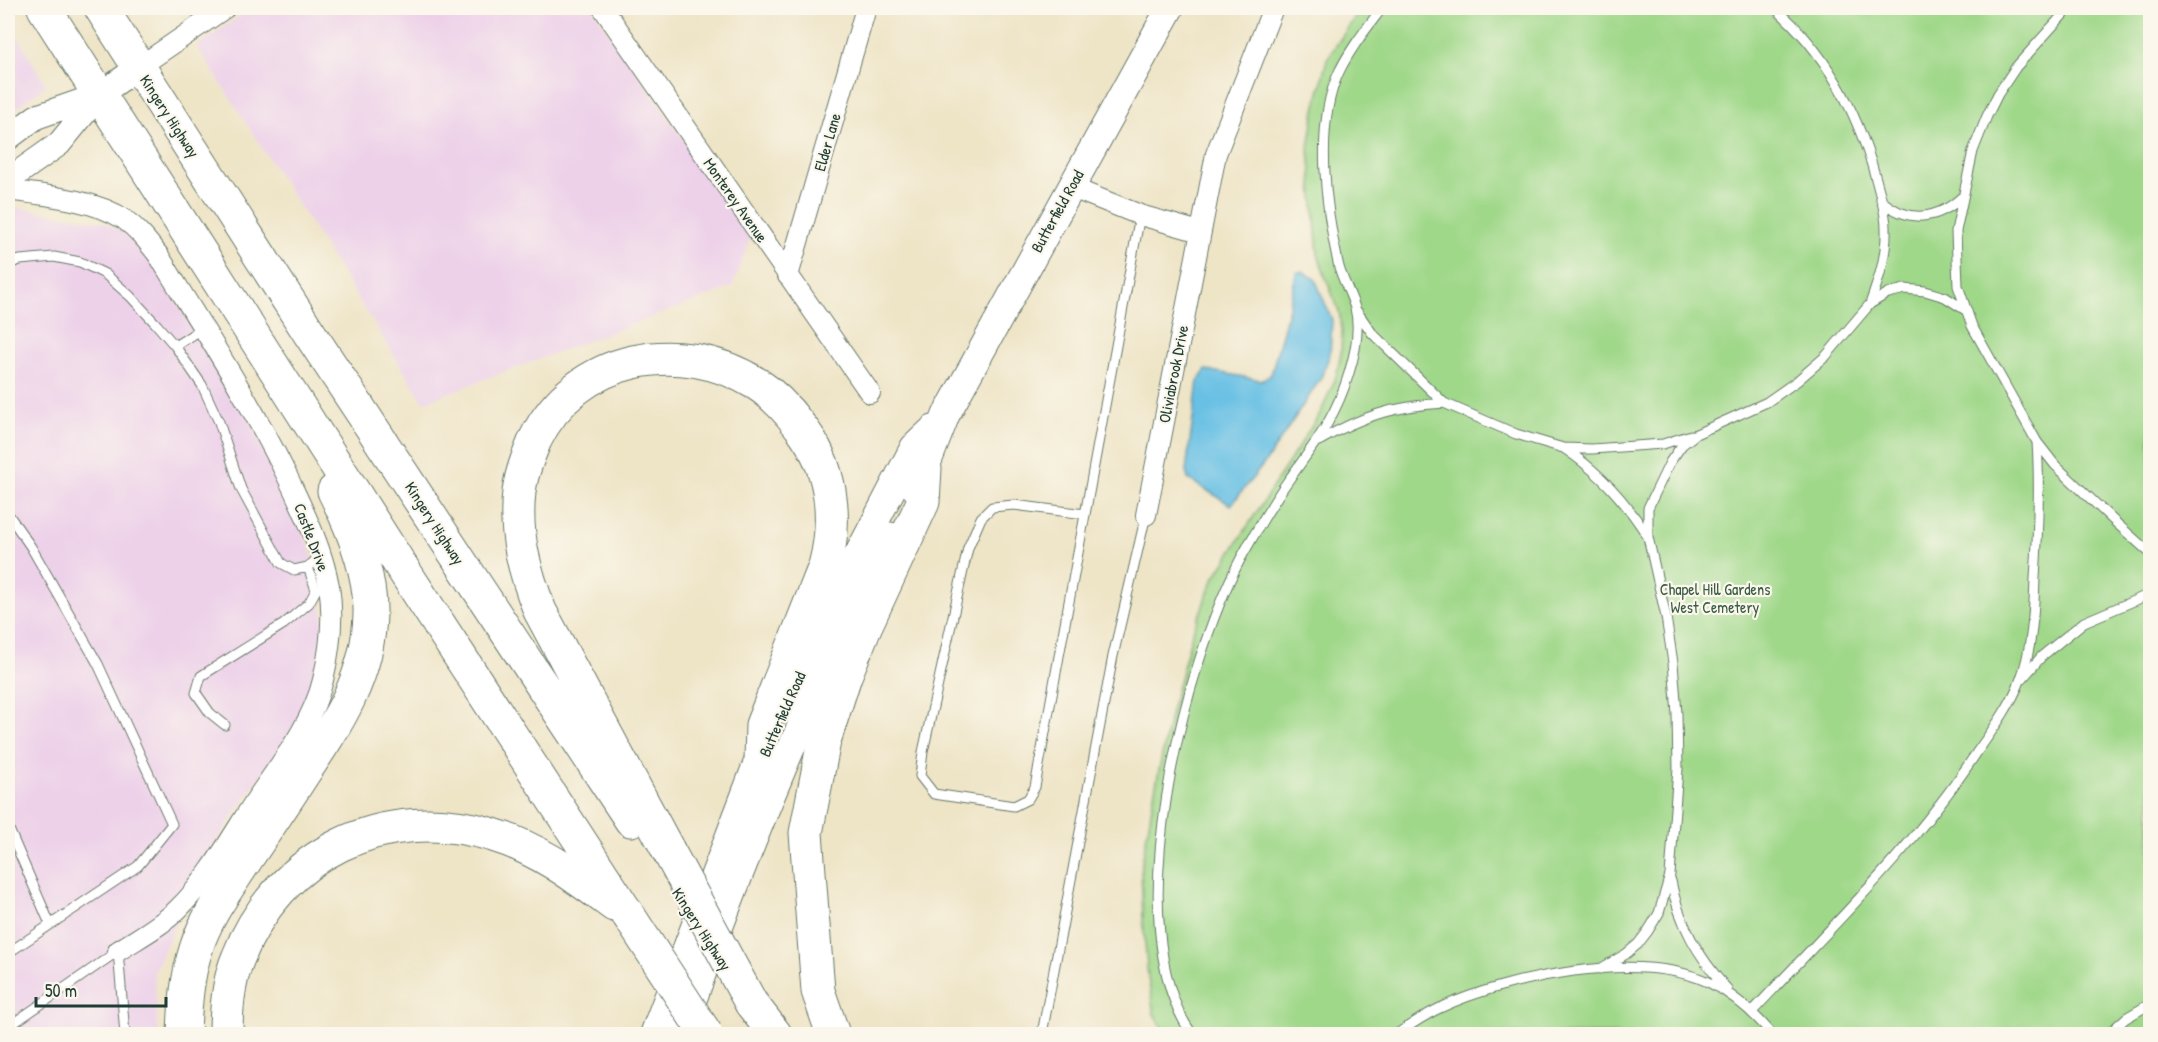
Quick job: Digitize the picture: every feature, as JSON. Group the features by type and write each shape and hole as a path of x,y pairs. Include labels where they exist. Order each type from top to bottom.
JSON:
{"highway":[{"path":"44,8 392,553 706,1035"},
{"name":"Kingery Highway","path":"101,8 310,334 664,857"},
{"path":"184,1035 186,994 196,947 219,901 339,720 357,685 370,612 367,582 344,510 313,447 202,254"},
{"path":"761,761 762,725 825,566 831,544 832,505 821,460 806,433 782,404 758,384 729,369 699,360 675,357 614,366 585,381 563,400 542,426 527,459 519,490 517,520 521,554 540,611 664,857 751,1003 775,1035"},
{"path":"834,1035 818,991 806,833 828,730 845,676 923,502 925,469"},
{"name":"Butterfield Road","path":"663,1033 761,761"},
{"path":"226,1035 226,1009 237,959 267,905 308,865 336,846 364,834 398,827 429,825 462,828 493,835 551,860 629,916"}],"main road":[{"name":"Butterfield Road","path":"663,1033 720,922 806,710 846,624 925,469 946,415 1170,8"},
{"name":"Butterfield Road","path":"761,761 825,618 914,447 946,415"}],"street":[{"path":"8,180 59,144 99,95 225,8"},
{"name":"Monterey Avenue","path":"603,8 870,393"},
{"name":"Elder Lane","path":"788,276 866,8"},
{"name":"Oliviabrook Drive","path":"1146,515 1216,154 1273,8"},
{"path":"8,138 36,117 99,95"},
{"path":"1070,187 1140,215 1200,232"},
{"name":"Castle Drive","path":"8,190 65,199 96,207 123,219 142,234 159,256 267,435 310,524 315,561 329,586 332,611 329,648 322,682 307,720 196,890 176,911 118,951"}],"lane":[{"path":"1382,8 1339,72 1328,106 1325,144 1332,238 1342,276 1355,309 1372,333 1444,403 1516,434 1563,448 1592,449 1663,444 1696,434 1767,402 1797,381 1826,356 1870,304 1888,293 1905,289 1925,291 1945,297 1967,311"},
{"path":"1775,8 1808,40 1844,93 1858,124 1881,200 1886,226 1882,272 1870,304"},
{"path":"2069,8 2016,67 1986,116 1973,151 1956,231 1958,286 1972,326 2037,442 2055,465 2114,521 2151,552"},
{"path":"1881,200 1900,214 1916,216 1938,213 1952,207 1963,196"},
{"path":"1085,514 1014,505 992,507 981,518 968,548 922,752 920,776 934,794 1014,806 1028,799 1035,787 1140,215"},
{"path":"8,264 21,260 54,257 81,262 105,274 130,296 175,346 202,385 219,423 241,489 281,563 294,570 315,561 316,590 309,603 284,624 201,676 196,693 210,713 225,725"},
{"path":"1192,1035 1180,1018 1170,991 1161,943 1158,898 1161,842 1176,740 1205,644 1240,560 1288,479 1318,441 1336,410 1349,373 1356,341 1355,309"},
{"path":"175,346 203,328"},
{"path":"1318,441 1356,420 1390,409 1444,403"},
{"path":"1600,969 1626,954 1643,938 1659,914 1670,875 1678,769 1677,714 1668,629 1648,537 1648,508 1670,462 1682,446 1696,434"},
{"path":"2020,681 2031,636 2034,598 2039,516 2037,442"},
{"path":"1563,448 1580,459 1602,480 1632,514 1648,537"},
{"path":"8,514 30,547 98,664 172,824 138,866 8,953"},
{"path":"1042,1035 1113,656 1146,515"},
{"path":"1752,1012 1857,902 1912,840 1956,784 2020,681 2042,656 2085,622 2151,594"},
{"path":"8,827 50,924"},
{"path":"1670,875 1675,904 1687,933 1705,964 1772,1035"},
{"path":"8,1027 118,951 125,1035"},
{"path":"1397,1035 1438,1009 1479,992 1527,980 1600,969 1647,967 1677,972 1708,982 1732,995"},
{"path":"2108,1035 2126,1018 2151,1004"}],"shaded area":[{"path":"251,8 592,8 751,237 732,287 424,402 197,46"},
{"path":"8,20 46,85 8,115"},
{"path":"17,208 103,222 124,232 139,247 154,266 251,422 308,544 319,579 324,628 311,694 300,717 207,855 154,972 158,1034 8,1034 8,210"}],"green space":[{"name":"Chapel Hill Gardens West Cemetery","path":"1361,8 2150,8 2150,1034 1166,1034 1154,1014 1148,978 1143,919 1141,868 1154,795 1171,712 1192,634 1213,580 1321,412 1336,377 1341,354 1342,330 1339,311 1318,254 1309,148 1327,59"}],"water":[{"path":"1302,271 1315,279 1332,320 1330,354 1321,378 1267,460 1231,505 1188,479 1186,471 1198,381 1206,370 1261,380 1271,375 1296,273"}]}
